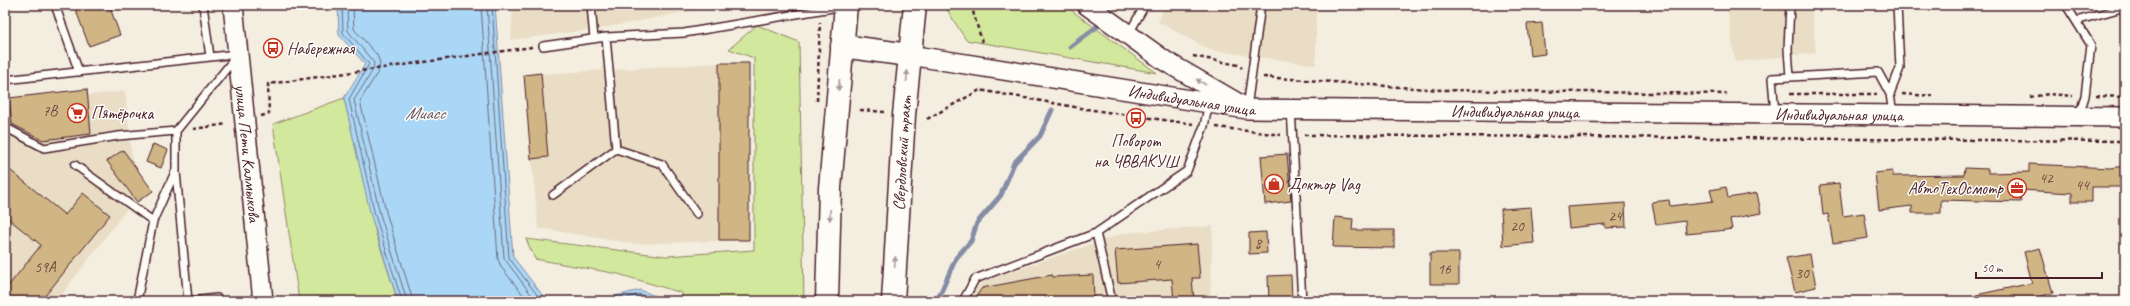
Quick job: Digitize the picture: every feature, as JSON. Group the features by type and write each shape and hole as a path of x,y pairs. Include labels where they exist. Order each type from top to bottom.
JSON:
{"main road":[{"name":"улица Пети Калмыкова","path":"232,5 262,301"},
{"name":"Свердловский тракт","path":"893,301 909,55 915,5"},
{"path":"1087,5 1165,61 1247,109"},
{"path":"827,301 830,188 846,6"},
{"path":"842,46 909,55"},
{"name":"Индивидуальная улица","path":"909,55 1247,109 2125,117"}],"lane":[{"path":"55,5 79,72"},
{"path":"203,5 210,57"},
{"path":"591,5 594,39"},
{"path":"1128,35 1145,5"},
{"path":"1247,109 1250,74 1261,5"},
{"path":"1790,5 1788,49 1790,77"},
{"path":"1890,94 1900,68 1897,5"},
{"path":"2066,5 2091,45 2085,96 2079,116"},
{"path":"543,46 606,37 684,33 846,6"},
{"path":"2076,20 2125,7"},
{"path":"606,37 616,149"},
{"path":"5,80 237,54"},
{"path":"217,298 189,301 176,170 176,132 237,54"},
{"path":"1775,114 1772,78 1878,72 1890,94 1893,115"},
{"path":"963,301 975,279 1096,233 1187,171 1204,126 1209,103"},
{"path":"1291,109 1302,301"},
{"path":"5,127 44,148 118,136 176,132"},
{"path":"553,195 616,149"},
{"path":"616,149 662,164 697,214"},
{"path":"75,165 154,220"},
{"path":"137,301 154,220 176,170"},
{"path":"1096,233 1112,301"}],"path":[{"path":"971,5 983,45"},
{"path":"816,103 821,9"},
{"path":"318,76 519,49"},
{"path":"1192,55 1238,65 1250,74 1259,77 1442,90 1734,94"},
{"path":"927,119 980,90"},
{"path":"1774,95 1846,93 1938,96"},
{"path":"2025,98 2049,94 2125,97"},
{"path":"860,110 885,112"}],"shaded area":[{"path":"513,5 721,5 604,28 511,40"},
{"path":"1165,5 1316,5 1316,65 1210,50 1158,22"},
{"path":"1727,5 1811,5 1816,53 1735,62"},
{"path":"719,63 749,63 749,240 634,244 538,228 524,75"},
{"path":"125,91 136,197 57,301 5,301 5,105"},
{"path":"1213,226 1210,301 959,301 985,281 1123,233"}],"green space":[{"path":"944,5 1064,5 1157,73 966,40"},
{"path":"757,25 799,42 804,301 682,301 682,293 618,274 535,259 526,239 666,256 754,250 754,58 729,49"},
{"path":"344,98 376,234 398,301 299,301 273,124"}],"water":[{"name":"Миасс","path":"338,5 495,5 513,257 547,301 398,301 371,216 344,98 365,64 339,35"},
{"path":"640,290 668,301 615,301 616,296"}],"building":[{"path":"74,5 109,5 120,35 89,46"},
{"path":"1542,23 1545,54 1530,56 1527,24"},
{"path":"719,63 749,63 749,240 719,240"},
{"path":"541,73 548,157 531,159 524,75"},
{"path":"87,89 91,134 43,140 12,124 9,98"},
{"path":"153,144 168,150 161,168 146,162"},
{"path":"123,150 153,191 137,202 107,161"},
{"path":"1287,154 1291,201 1265,204 1261,156"},
{"path":"2029,164 2110,168 2125,166 2125,187 2092,187 2092,202 2072,202 2072,193 2020,190 2021,202 1941,200 1941,213 1912,213 1912,206 1879,210 1875,173 1892,171 1893,176 1964,175 1965,168 1988,169 1988,173 2029,172"},
{"path":"5,166 65,215 83,193 110,215 41,301 5,301 5,290 41,245 5,216"},
{"path":"1839,183 1843,216 1864,213 1868,238 1833,243 1828,214 1823,215 1820,185"},
{"path":"1726,187 1728,198 1757,193 1761,213 1730,219 1732,229 1718,231 1686,234 1685,221 1656,225 1652,202 1669,200 1670,206 1713,201 1710,190"},
{"path":"1625,203 1626,227 1605,228 1605,224 1569,228 1567,207"},
{"path":"1531,207 1534,243 1503,246 1501,209"},
{"path":"1335,217 1353,219 1352,230 1394,230 1394,248 1333,247"},
{"path":"1266,232 1267,253 1249,254 1249,233"},
{"path":"1197,244 1200,278 1192,278 1194,301 1174,301 1172,279 1118,283 1115,250"},
{"path":"2040,248 2053,293 2024,301 1976,301 1976,295 2032,283 2024,252"},
{"path":"1430,253 1459,253 1459,284 1430,284"},
{"path":"1810,254 1816,287 1795,292 1786,258"},
{"path":"1052,275 1053,277 1093,275 1094,301 973,301 982,288"},
{"path":"1291,275 1292,301 1269,301 1268,276"}],"waterway":[{"path":"1070,47 1099,25"},
{"path":"937,301 956,258 971,241 977,223 1001,195 1014,163 1040,136 1052,110"}],"place":[{"name":"Набережная","path":"273,48"},
{"name":"Пятёрочка","path":"77,113"},
{"name":"Поворот на ЧВВАКУШ","path":"1136,118"},
{"name":"Доктор Vag","path":"1274,184"},
{"name":"АвтоТехОсмотр","path":"2017,188"}]}
